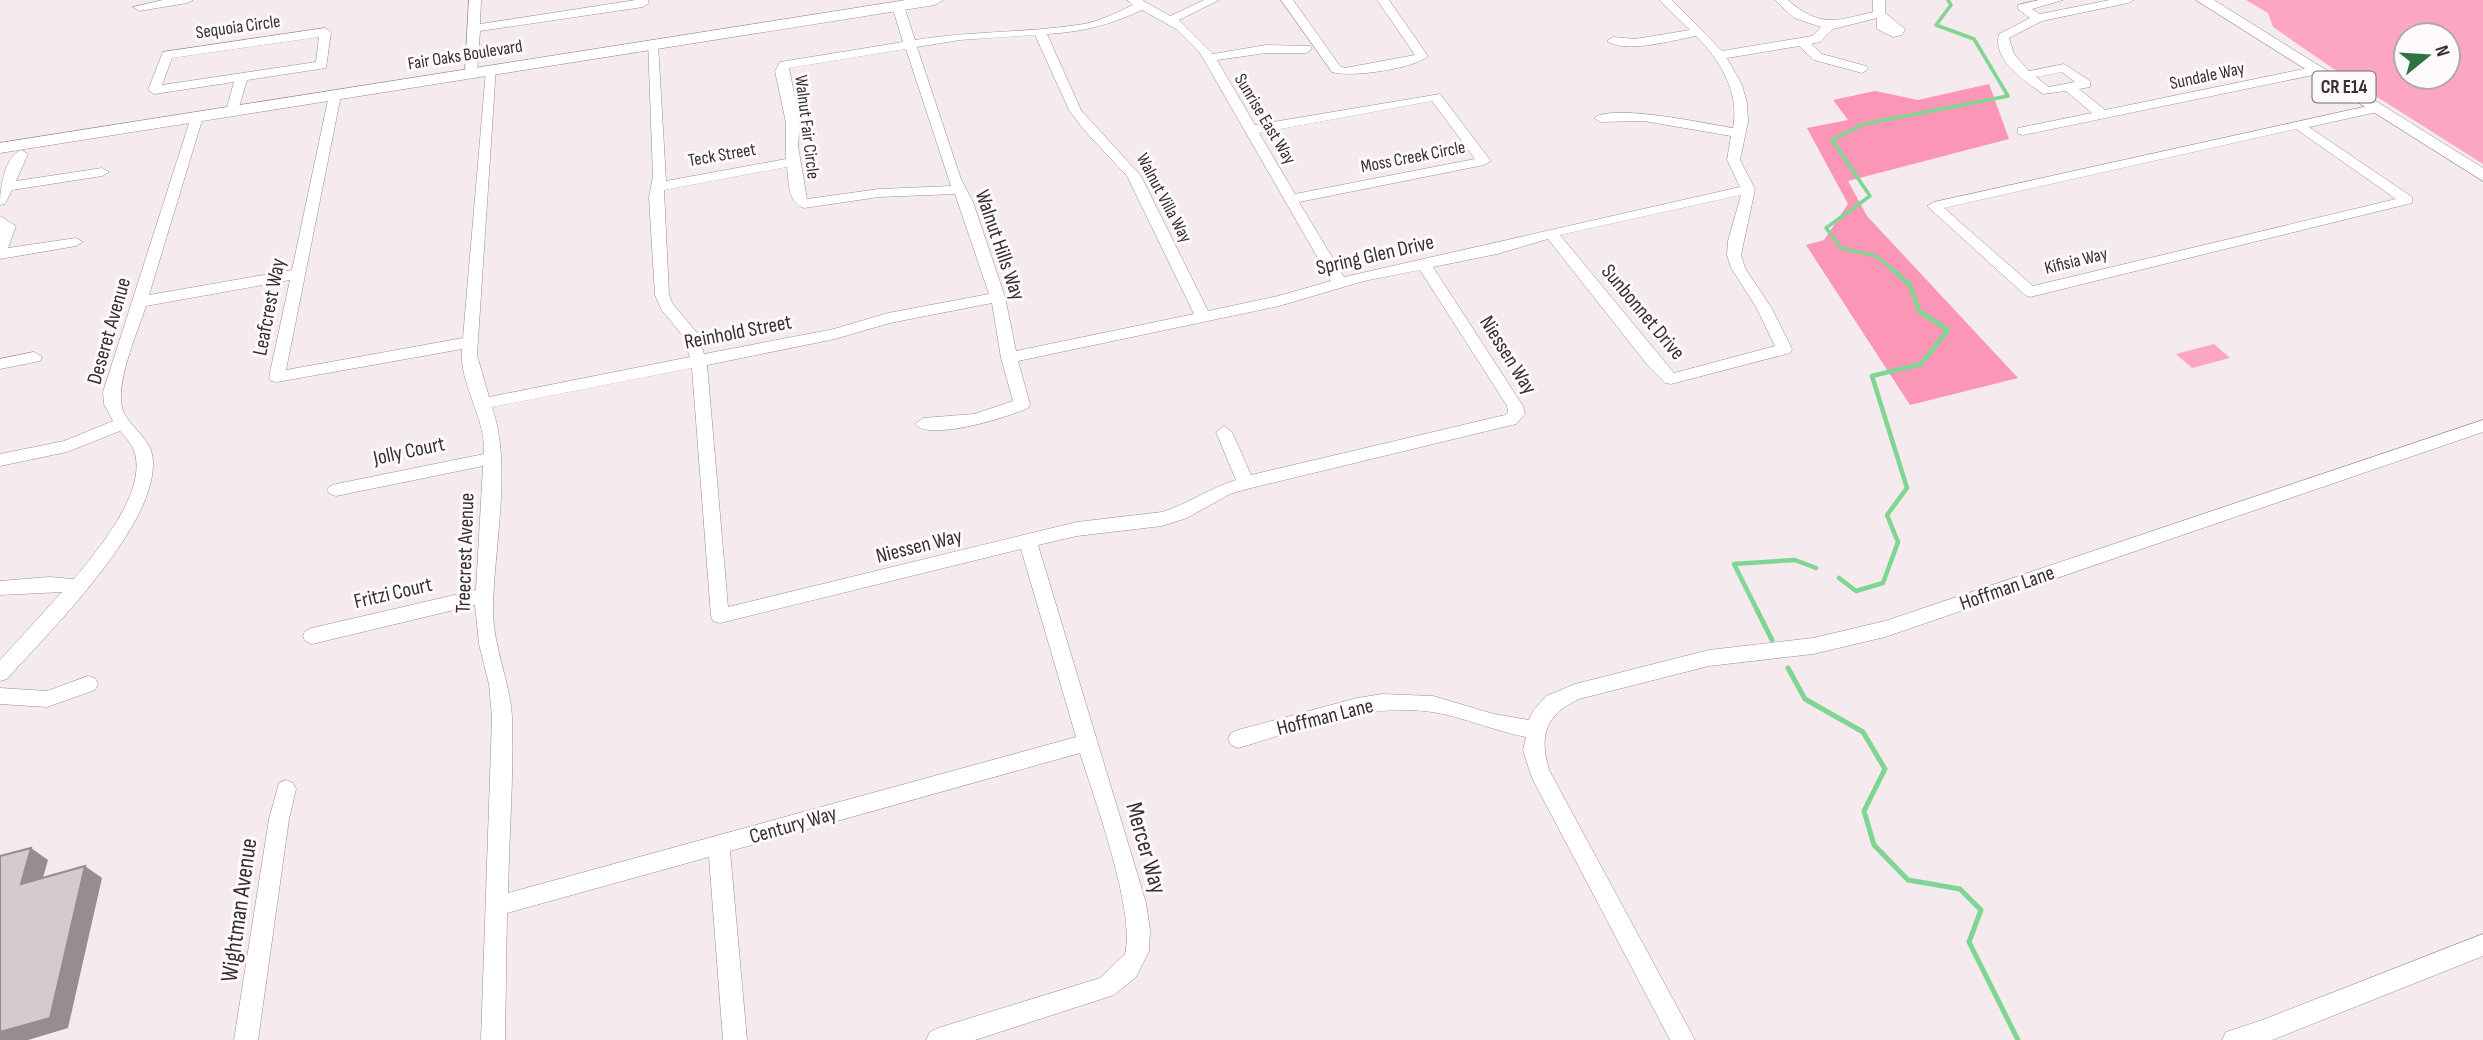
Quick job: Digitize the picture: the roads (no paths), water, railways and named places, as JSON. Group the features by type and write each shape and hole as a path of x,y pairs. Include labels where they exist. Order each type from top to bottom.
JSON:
{"main road":[{"name":"Fair Oaks Boulevard","path":"0,148 935,0"},
{"name":"CR E14","path":"2204,0 2483,176"}],"street":[{"path":"139,7 187,0"},
{"path":"471,73 474,0"},
{"path":"472,29 643,3 642,0"},
{"path":"1170,20 1213,0"},
{"path":"1292,1 1336,69 1344,72 1413,61 1422,56 1383,0"},
{"path":"1665,0 1721,55 1739,98 1739,133 1734,160 1748,188"},
{"path":"1781,0 1798,15 1829,26 1882,16 1879,0"},
{"path":"2038,18 2022,7 2057,0"},
{"path":"2025,75 2064,68 2086,84 2047,91 2025,75 2003,47 2003,37 2038,18 2128,0"},
{"path":"911,45 984,33 1040,32 1094,26 1137,3"},
{"name":"Sunrise East Way","path":"1137,3 1190,34 1209,58 1339,282"},
{"name":"Walnut Hills Way","path":"898,6 954,179 998,297 1009,358 1022,404 1012,410 956,422 923,424"},
{"path":"1721,55 1816,39 1829,26"},
{"name":"Sequoia Circle","path":"325,32 322,65 242,77 154,90 167,55 325,32"},
{"name":"Walnut Villa Way","path":"1040,32 1075,110 1090,129 1113,149 1134,176 1203,317"},
{"path":"1613,41 1634,43 1699,32"},
{"path":"1802,42 1818,57 1862,69"},
{"name":"Niessen Way","path":"652,44 660,176 658,187 662,295 666,306 689,334 699,361 720,616 1077,529 1162,519 1181,513 1224,490 1246,483 1510,420 1517,414 1515,405 1424,264"},
{"name":"Walnut Fair Circle","path":"911,45 784,65 781,71 793,123 791,146 798,197 804,204 879,193 960,190"},
{"path":"1209,58 1266,49 1306,49"},
{"name":"Treecrest Avenue","path":"492,70 470,342 471,369 491,424 492,458 485,595 488,644 502,706 493,1040"},
{"name":"Sundale Way","path":"2023,131 2318,70"},
{"path":"232,111 242,77"},
{"path":"2068,88 2103,115"},
{"name":"Leafcrest Way","path":"335,95 296,274 277,377 470,342"},
{"name":"Moss Creek Circle","path":"1251,130 1435,97 1484,161 1292,199"},
{"name":"Kifisia Way","path":"2298,125 2407,200 2030,292 1934,206 2298,125 2377,108"},
{"name":"Deseret Avenue","path":"0,673 118,535 141,490 145,472 142,447 112,411 111,392 197,117"},
{"path":"1600,118 1644,117 1739,133"},
{"path":"0,201 21,154"},
{"name":"Teck Street","path":"658,187 793,162"},
{"path":"6,187 102,172"},
{"name":"Spring Glen Drive","path":"1009,358 1279,300 1339,282 1497,249 1551,233 1748,188"},
{"name":"Sunbonnet Drive","path":"1551,233 1655,363 1671,379 1784,349 1760,300 1736,264 1733,252 1748,198 1748,188"},
{"path":"0,220 9,226 0,252 76,242"},
{"path":"138,302 296,274"},
{"name":"Reinhold Street","path":"485,403 835,334 888,318 998,297"},
{"path":"0,364 34,357"},
{"path":"0,460 67,446 121,424"},
{"name":"Hoffman Lane","path":"1238,739 1357,706 1382,702 1433,704 1494,722 1536,730 1540,718 1553,702 1575,692 1709,658 1803,648 1885,629 2483,426"},
{"path":"1224,432 1246,483"},
{"name":"Jolly Court","path":"336,490 492,458"},
{"name":"Mercer Way","path":"938,1040 1106,986 1125,975 1136,960 1141,940 1135,903 1028,543"},
{"path":"0,588 49,584 76,586"},
{"name":"Fritzi Court","path":"312,636 485,595"},
{"path":"0,696 47,699 88,684"},
{"path":"1536,730 1534,750 1539,772 1683,1040"},
{"name":"Century Way","path":"497,906 1088,742"},
{"name":"Wightman Avenue","path":"246,1040 279,819 286,789"},
{"path":"719,845 735,1040"},
{"path":"2234,1040 2265,1031 2483,945"}],"waterway":[{"path":"1894,271 1876,256 1841,248 1826,228 1870,196 1832,140 1864,124 2008,96 1974,39 1936,25 1951,5 1948,0"},
{"path":"1839,578 1856,591 1883,583 1898,542 1887,515 1907,488 1872,376 1921,364 1948,330 1919,311 1910,285 1892,269"},
{"path":"1772,640 1734,564 1795,560 1816,568"},
{"path":"1788,668 1805,699 1863,732 1885,769 1864,811 1874,845 1908,880 1960,889 1981,910 1969,942 2018,1040"}]}
